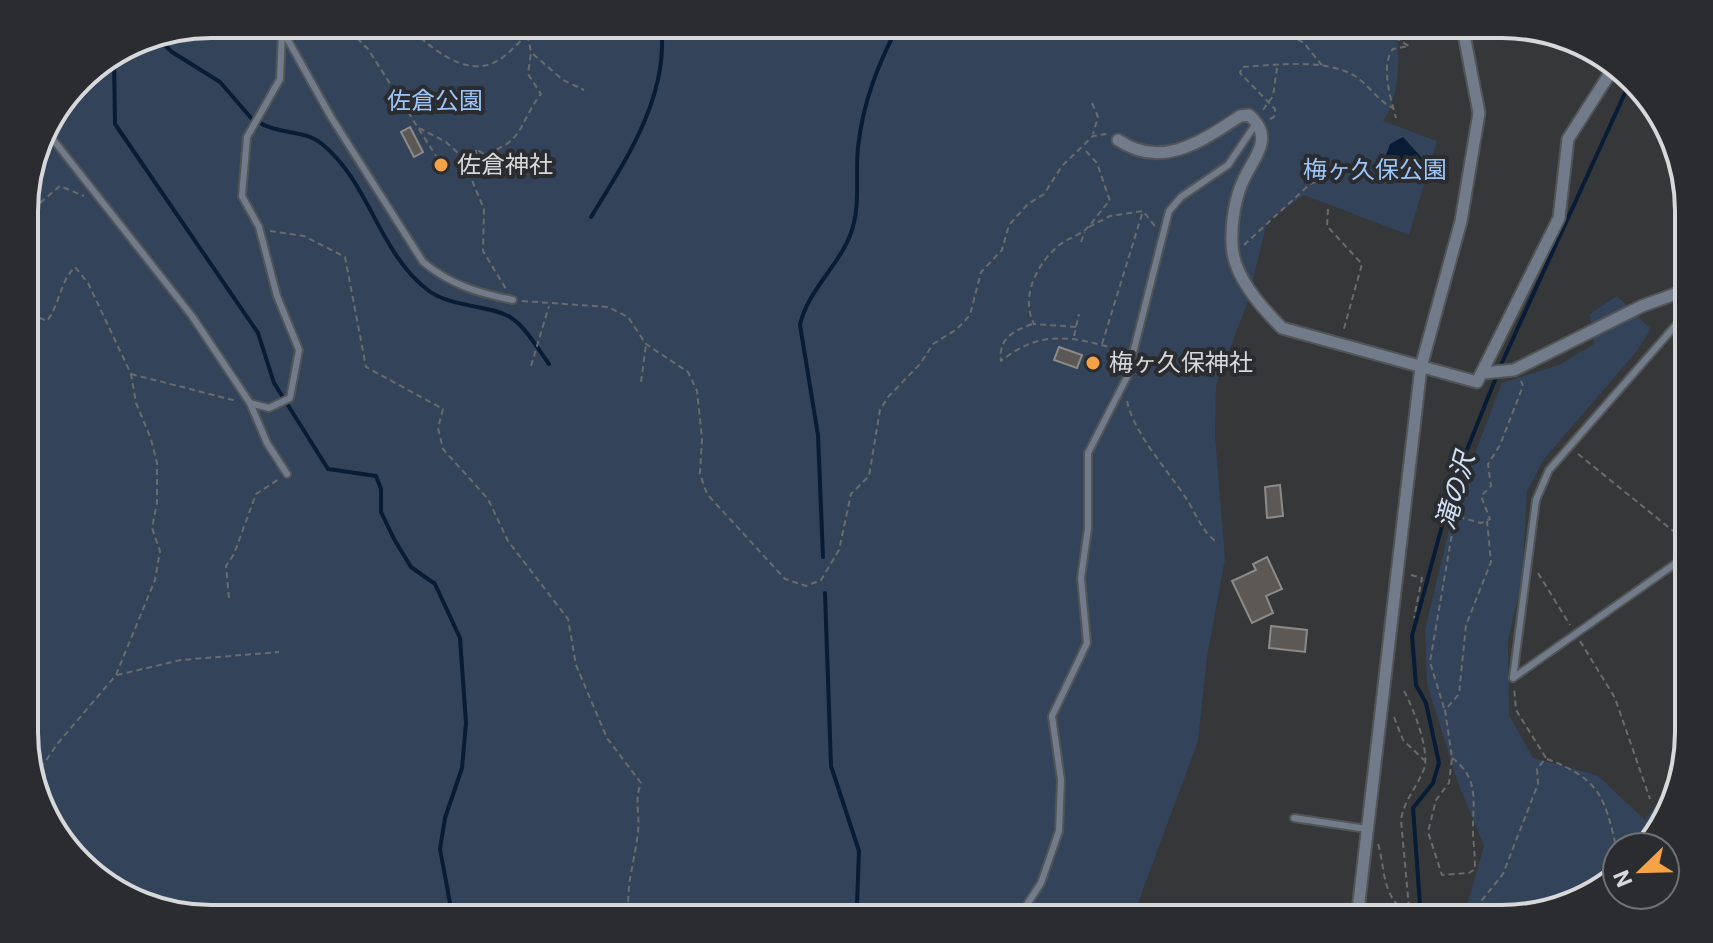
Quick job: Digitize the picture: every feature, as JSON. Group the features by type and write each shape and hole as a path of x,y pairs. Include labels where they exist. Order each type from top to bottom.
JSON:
{"street":[{"path":"1359,905 1421,367 1461,221 1477,130 1479,113 1465,38"},
{"path":"1118,140 1128,147 1169,154 1193,147 1240,116 1249,115 1257,122 1263,136 1260,153 1242,182 1234,219 1234,254 1259,305 1282,328 1477,382 1486,372 1559,218 1568,139 1609,75"},
{"path":"1486,372 1511,370 1642,306 1675,294"}],"lane":[{"path":"250,403 269,408 290,398 299,350 277,296 259,227 242,196 247,137 280,79 282,38"},
{"path":"286,38 423,262 443,278 465,289 513,300"},
{"path":"1027,905 1041,883 1059,831 1061,780 1052,716 1087,643 1081,578 1088,528 1088,453 1122,387 1169,211 1181,197 1228,165 1257,122"},
{"path":"54,140 192,316 250,403 267,443 287,474"},
{"path":"1513,678 1531,562 1536,500 1549,470 1675,326"},
{"path":"1513,678 1675,564"},
{"path":"1294,818 1367,834"}],"path":[{"path":"357,38 368,49 436,156"},
{"path":"424,38 450,58 473,67 494,63 523,38"},
{"path":"526,38 531,52 563,80 584,90"},
{"path":"1296,38 1304,43 1324,68"},
{"path":"1396,38 1409,46 1393,49 1388,55 1396,118"},
{"path":"419,128 467,159 476,159 476,149 484,154 508,146 521,131 525,114 541,94 528,74 531,52"},
{"path":"1257,122 1269,101 1277,65"},
{"path":"1257,122 1274,117 1275,109 1240,73 1242,67 1277,65 1342,70 1356,77 1393,108"},
{"path":"467,159 484,209 484,257 513,300 608,307 628,317 646,344 688,372 697,391 702,438 700,474 707,494 785,579 806,586 821,580 839,550 851,494 869,476 880,410 933,344 957,329 970,315 981,272 1002,250 1009,225 1028,204 1044,194 1062,166 1093,136 1098,117 1092,103"},
{"path":"1093,136 1107,134 1118,140"},
{"path":"1081,242 1086,229 1110,195 1097,163 1083,148"},
{"path":"1234,254 1310,184 1347,169"},
{"path":"38,208 60,186 104,205"},
{"path":"1328,209 1327,226 1362,264 1339,345"},
{"path":"1101,345 1143,211"},
{"path":"1034,324 1029,314 1029,291 1041,264 1057,247 1110,216 1143,211 1149,215 1163,240"},
{"path":"259,227 283,235 304,236 345,257 366,367 443,409 438,428 443,449 488,499 508,541 568,619 576,665 607,738 641,783 635,799 639,827 627,905"},
{"path":"38,317 47,321 57,309 68,274 75,267 88,283 131,374 136,403 157,463 157,503 152,528 160,551 155,580 116,675 41,764"},
{"path":"531,366 550,305"},
{"path":"1074,337 1079,314"},
{"path":"1076,327 1034,324 1010,334 1000,350 1001,361 1022,344 1074,337 1133,354"},
{"path":"641,382 646,344"},
{"path":"1445,710 1459,694 1466,625 1491,562 1487,521 1490,519 1481,496 1491,486 1488,464 1500,445 1523,386 1511,370"},
{"path":"131,374 212,397 250,403"},
{"path":"1122,387 1131,418 1159,465 1188,501 1210,537 1218,543"},
{"path":"1569,447 1675,533"},
{"path":"229,598 226,566 234,554 256,494 287,474"},
{"path":"1452,758 1465,767 1477,810 1475,869 1469,873 1442,875 1428,832 1436,800 1449,783 1452,758 1445,710 1430,662 1455,516 1481,523 1487,521"},
{"path":"1531,562 1615,698 1650,799"},
{"path":"1398,572 1422,578 1414,618"},
{"path":"116,675 181,660 279,652"},
{"path":"1513,678 1516,710 1546,758 1584,774 1596,790 1613,831"},
{"path":"1404,691 1415,710 1425,761 1423,771 1403,805 1401,820 1408,905"},
{"path":"1393,715 1403,740 1425,761"},
{"path":"1480,905 1503,874 1538,784 1537,769 1546,758"},
{"path":"1367,834 1380,845 1381,872 1398,905"}],"green space":[{"path":"1397,38 1396,87 1383,121 1437,141 1409,235 1304,195 1267,222 1247,304 1216,385 1215,436 1225,559 1207,657 1198,741 1137,905 211,905 167,899 125,882 97,862 67,828 51,798 39,754 38,211 44,167 56,135 74,106 115,67 156,47 189,39"},
{"path":"1617,296 1651,329 1636,352 1544,459 1527,491 1522,580 1508,640 1509,715 1533,758 1597,775 1645,820 1662,797 1644,831 1601,831 1601,874 1598,876 1557,896 1535,902 1467,905 1484,846 1458,783 1427,684 1425,630 1455,504 1502,383 1559,365 1594,344 1590,314"}],"shaded area":[{"path":"1403,137 1422,158 1417,164 1398,167 1388,161 1386,155 1390,144"}],"building":[{"path":"410,127 423,152 414,157 401,132"},
{"name":"佐倉神社","path":"442,157 449,167 440,173 434,163"},
{"path":"1059,347 1082,355 1077,368 1054,360"},
{"path":"1280,485 1283,516 1267,518 1265,487"},
{"path":"1267,557 1282,589 1266,596 1273,613 1252,623 1232,581 1256,570 1253,564"},
{"path":"1271,626 1307,630 1305,652 1269,648"}],"waterway":[{"path":"591,217 631,150 652,101 659,76 662,38"},
{"path":"823,557 818,435 800,325 809,301 839,257 851,233 856,212 858,147 864,114 878,69 892,38"},
{"path":"164,45 220,82 252,119"},
{"path":"114,68 115,124 258,333 274,383 328,469 376,476 381,489 381,512 394,539 411,567 435,584 460,638 466,723 462,768 445,818 440,849 450,905"},
{"name":"滝の沢","path":"1500,367 1626,91"},
{"path":"260,123 308,136 322,144 352,178 386,239 412,276 439,297 510,317 526,332 549,364"},
{"name":"滝の沢","path":"1420,905 1413,808 1433,783 1439,763 1426,703 1416,685 1412,636 1454,482 1497,375"},
{"path":"825,593 831,766 859,851 857,905"}],"place":[{"name":"佐倉神社","path":"441,165"},
{"name":"梅ヶ久保神社","path":"1093,363"}],"park label":[{"name":"佐倉公園","path":"435,101"},
{"name":"梅ヶ久保公園","path":"1375,170"}]}
